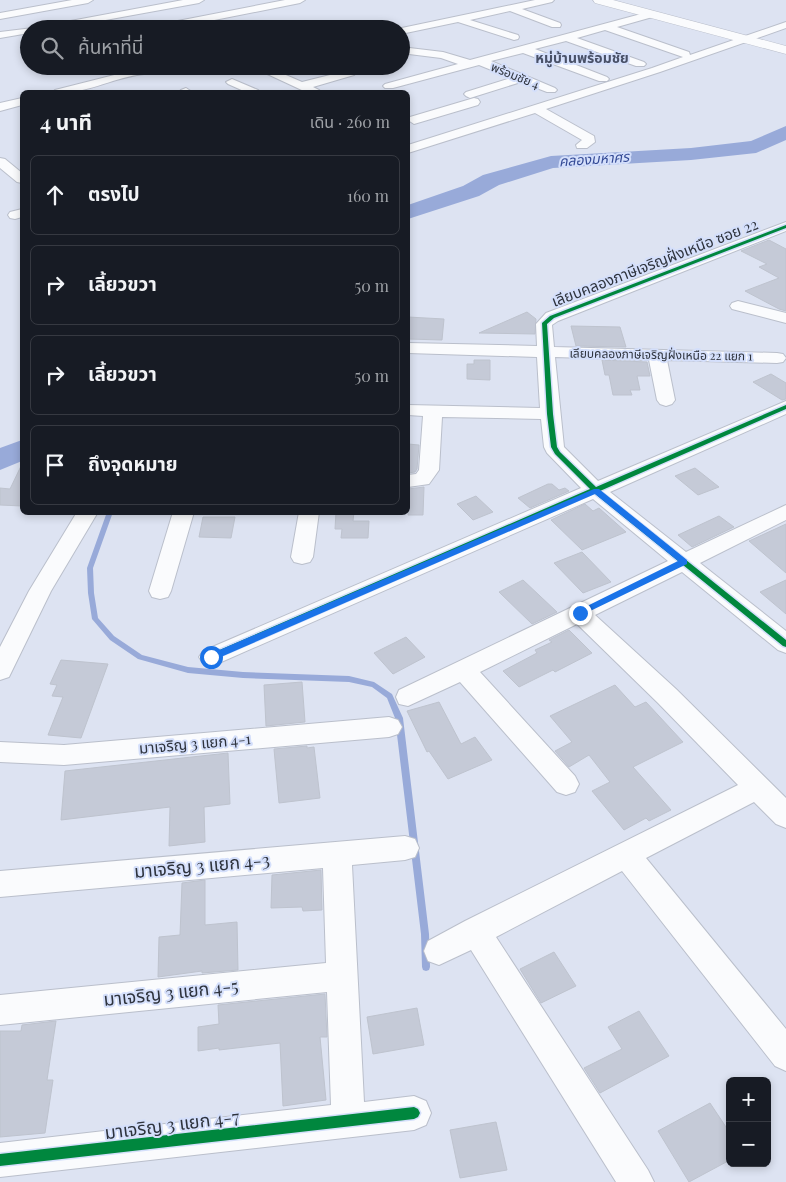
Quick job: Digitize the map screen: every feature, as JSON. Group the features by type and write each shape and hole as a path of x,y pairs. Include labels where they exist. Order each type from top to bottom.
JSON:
{"main road":[{"path":"598,0 786,50"}],"street":[{"path":"0,16 88,0"},
{"path":"87,20 199,0"},
{"path":"249,0 264,7"},
{"path":"198,20 300,0"},
{"path":"410,28 549,0"},
{"path":"475,2 506,9 556,25"},
{"path":"389,86 652,14"},
{"path":"457,19 514,37"},
{"path":"410,148 728,46 738,37 781,24"},
{"path":"607,27 685,54"},
{"path":"0,35 20,32"},
{"path":"568,38 640,64"},
{"path":"0,41 19,44"},
{"path":"524,49 602,79"},
{"name":"พร้อมชัย 4","path":"410,51 443,55 475,63 522,78 551,90"},
{"path":"67,90 130,75"},
{"path":"281,75 311,90"},
{"path":"302,86 349,78 321,90"},
{"path":"411,119 522,78"},
{"path":"232,82 250,90"},
{"path":"0,107 20,102"},
{"path":"537,109 589,139 589,142 582,145"},
{"path":"411,119 429,128"},
{"path":"0,162 20,177"},
{"name":"เลียบคลองภาษีเจริญฝั่งเหนือ ซอย 22","path":"786,226 552,317 544,324 550,414 554,446 557,453 596,490 786,644"},
{"path":"738,306 786,318"},
{"name":"เลียบคลองภาษีเจริญฝั่งเหนือ 22 แยก 1","path":"410,348 777,358"},
{"path":"657,356 666,400"},
{"path":"211,657 786,407"},
{"path":"410,410 550,414"},
{"path":"410,481 422,480 429,470 433,411"},
{"path":"408,697 785,514"},
{"path":"0,671 40,591 86,515"},
{"path":"160,591 183,515"},
{"path":"302,557 308,515"},
{"path":"580,613 786,816"},
{"path":"463,670 566,784"},
{"name":"มาเจริญ 3 แยก 4-1","path":"0,752 64,756 389,727"},
{"path":"439,951 758,787"},
{"name":"มาเจริญ 3 แยก 4-3","path":"0,884 405,848"},
{"path":"337,854 348,1120"},
{"path":"626,854 786,1054"},
{"path":"476,931 636,1182"},
{"name":"มาเจริญ 3 แยก 4-5","path":"0,1010 342,976"},
{"name":"มาเจริญ 3 แยก 4-7","path":"0,1160 414,1113"}],"building":[{"path":"769,240 786,249 786,311 745,291 779,278 759,267 767,264 741,251"},
{"path":"527,312 536,319 535,334 479,333"},
{"path":"410,317 444,319 442,340 410,339"},
{"path":"571,326 620,327 626,347 576,346"},
{"path":"474,360 490,360 490,380 467,379 467,364 474,364"},
{"path":"602,360 647,362 650,376 637,376 640,390 630,390 632,395 613,395 609,375 605,375"},
{"path":"771,374 786,383 786,399 782,400 753,382"},
{"path":"410,444 419,445 417,469 415,472 410,473"},
{"path":"20,468 20,506 0,505 0,488 10,489"},
{"path":"695,468 719,487 698,495 675,476"},
{"path":"548,484 552,484 559,490 565,488 569,491 530,508 518,498"},
{"path":"424,487 423,515 410,515 410,489"},
{"path":"476,496 493,512 473,520 457,504"},
{"path":"585,504 593,511 599,508 626,532 582,550 551,520"},
{"path":"336,515 354,515 353,521 369,521 368,538 341,538 342,529 335,529"},
{"path":"719,516 734,527 692,547 678,535"},
{"path":"203,517 235,517 231,538 199,537"},
{"path":"786,524 786,573 749,541"},
{"path":"582,552 611,582 583,593 554,563"},
{"path":"523,580 557,612 532,624 499,592"},
{"path":"786,580 786,614 760,592"},
{"path":"569,630 592,653 555,672 553,670 519,687 503,671 537,653 535,650 552,642 549,640"},
{"path":"406,637 425,657 393,674 374,653"},
{"path":"61,660 108,664 81,738 48,735 63,697 52,696 57,685 50,684"},
{"path":"302,682 305,722 266,726 264,685"},
{"path":"615,685 635,707 646,702 683,742 633,767 671,810 649,821 646,818 624,830 592,791 610,782 589,755 569,767 555,751 572,742 550,716"},
{"path":"439,702 461,744 475,737 492,760 448,779 429,751 427,752 407,711"},
{"path":"307,746 307,748 314,747 320,798 279,803 274,749"},
{"path":"228,753 230,804 204,807 205,842 169,846 170,807 61,820 65,771"},
{"path":"321,870 322,910 303,911 302,907 271,908 272,875"},
{"path":"205,880 205,925 237,922 238,970 202,973 202,971 158,977 159,937 180,935 182,883"},
{"path":"554,952 576,986 541,1003 520,969"},
{"path":"325,994 327,1037 320,1037 326,1100 283,1106 280,1043 198,1051 198,1027 219,1024 218,1005"},
{"path":"417,1008 424,1045 373,1054 367,1017"},
{"path":"639,1011 669,1056 600,1093 584,1068 622,1049 608,1027"},
{"path":"56,1021 47,1080 53,1080 45,1133 0,1137 0,1031 21,1031 22,1025"},
{"path":"710,1103 726,1127 726,1162 689,1182 658,1131"},
{"path":"496,1122 507,1170 460,1178 450,1130"}],"waterway":[{"name":"คลองมหาศร","path":"410,211 471,191 491,180 551,162 691,154 756,147 786,132"},
{"name":"คลองมหาศร","path":"0,460 20,450"},
{"path":"109,515 90,568 95,619 112,638 140,657 188,670 243,675 349,679 374,685 390,696 399,718 425,934 426,967"}],"cycle path":[{"path":"786,226 552,317 544,324 550,414 554,447 557,453 596,491 786,644"},
{"path":"211,657 786,407"},
{"path":"0,1160 414,1113"}],"district":[{"name":"หมู่บ้านพร้อมชัย","path":"582,58"}],"route":[{"path":"211,657 596,490 684,562 580,613"}]}
